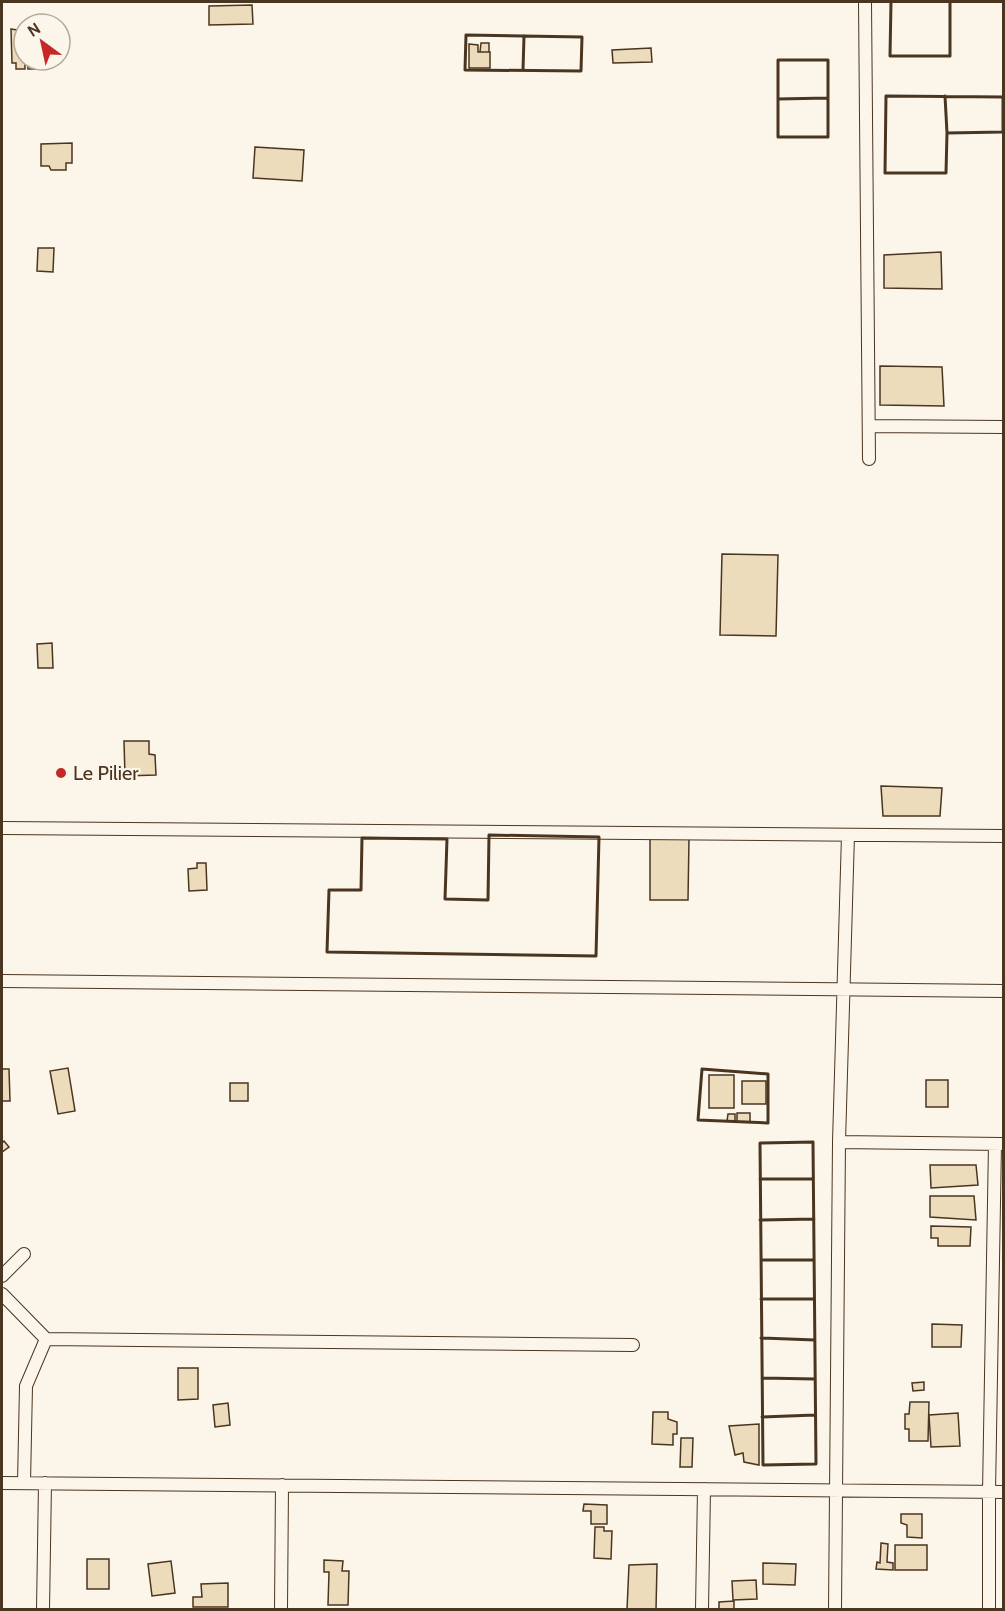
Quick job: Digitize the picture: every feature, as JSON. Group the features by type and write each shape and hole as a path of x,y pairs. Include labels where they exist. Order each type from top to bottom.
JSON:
{"street":[{"path":"865,2 870,459"},
{"path":"869,426 1004,427"},
{"path":"2,828 1004,836"},
{"path":"835,1610 839,1142 848,835"},
{"path":"2,981 1004,991"},
{"path":"839,1142 999,1144 989,1492 989,1610"},
{"path":"2,1276 24,1254"},
{"path":"2,1294 46,1339 633,1345"},
{"path":"24,1483 26,1386 46,1339"},
{"path":"2,1483 1004,1492"},
{"path":"43,1610 45,1483"},
{"path":"281,1610 282,1485"},
{"path":"702,1610 704,1489"}],"building":[{"path":"252,5 253,24 209,25 209,6"},
{"path":"481,43 489,43 489,52 480,52"},
{"path":"469,44 478,45 478,52 490,52 490,68 469,68"},
{"path":"651,48 652,62 613,63 612,50"},
{"path":"72,143 72,163 66,163 66,170 51,170 49,166 41,166 41,144"},
{"path":"255,147 304,150 302,181 253,178"},
{"path":"38,248 54,248 53,272 37,271"},
{"path":"941,252 942,289 884,288 884,255"},
{"path":"880,366 942,367 944,406 880,405"},
{"path":"722,554 778,555 776,636 720,635"},
{"path":"52,643 53,668 38,668 37,644"},
{"path":"124,741 149,741 149,754 155,755 156,775 125,776"},
{"path":"881,786 942,788 940,816 883,816"},
{"path":"650,838 689,838 688,900 650,900"},
{"path":"197,863 206,863 207,890 189,891 188,869 197,868"},
{"path":"68,1068 75,1111 58,1114 50,1071"},
{"path":"2,1069 9,1069 10,1101 2,1101"},
{"path":"709,1075 734,1075 734,1108 709,1108"},
{"path":"926,1080 948,1080 948,1107 926,1107"},
{"path":"742,1081 766,1081 766,1104 742,1104"},
{"path":"230,1083 248,1083 248,1101 230,1101"},
{"path":"737,1113 750,1113 750,1122 737,1122"},
{"path":"728,1114 735,1114 735,1121 727,1121"},
{"path":"4,1141 9,1147 2,1152 2,1143"},
{"path":"930,1165 976,1165 978,1185 931,1188"},
{"path":"930,1196 974,1196 976,1220 930,1217"},
{"path":"931,1226 971,1227 970,1246 938,1246 938,1238 931,1238"},
{"path":"932,1324 962,1325 961,1347 932,1347"},
{"path":"178,1368 198,1368 198,1399 178,1400"},
{"path":"924,1382 924,1390 913,1391 912,1383"},
{"path":"910,1402 929,1402 928,1441 909,1441 909,1429 905,1429 905,1414 909,1414"},
{"path":"228,1403 230,1425 215,1427 213,1405"},
{"path":"653,1412 668,1412 668,1419 677,1422 677,1434 673,1434 673,1445 652,1444"},
{"path":"958,1413 960,1446 931,1447 929,1415"},
{"path":"759,1424 759,1465 744,1462 743,1453 735,1455 729,1426"},
{"path":"681,1438 693,1438 692,1467 680,1467"},
{"path":"584,1504 607,1505 607,1524 591,1524 591,1511 583,1511"},
{"path":"901,1514 922,1514 922,1538 907,1537 907,1525 901,1523"},
{"path":"595,1527 604,1527 604,1531 612,1531 611,1559 594,1558"},
{"path":"881,1543 888,1544 887,1562 893,1563 893,1570 876,1569 877,1562 880,1563"},
{"path":"895,1545 927,1545 927,1570 895,1570"},
{"path":"87,1559 109,1559 109,1589 87,1589"},
{"path":"324,1560 343,1561 342,1571 349,1571 348,1605 328,1605 329,1572 324,1572"},
{"path":"171,1561 175,1593 152,1596 148,1564"},
{"path":"763,1563 796,1564 795,1585 763,1584"},
{"path":"657,1564 656,1610 627,1610 629,1565"},
{"path":"756,1580 757,1599 733,1600 732,1581"},
{"path":"228,1583 228,1607 193,1607 193,1597 202,1597 201,1584"},
{"path":"734,1601 734,1609 719,1610 719,1602"}],"wall":[{"path":"891,2 890,56 950,56 950,2"},
{"path":"466,35 582,37 581,71 465,70 466,35"},
{"path":"523,70 524,36"},
{"path":"778,60 828,60 828,137 778,137 778,60"},
{"path":"886,96 1003,97 1003,132 947,133 946,173 885,173 886,96"},
{"path":"945,96 947,133"},
{"path":"778,99 828,98"},
{"path":"489,835 599,837 596,956 327,952 329,890 361,890 362,838 447,839 445,899 488,900 489,835"},
{"path":"702,1069 768,1074 768,1123 698,1120 702,1069"},
{"path":"813,1142 816,1464 763,1465 760,1143 813,1142"},
{"path":"760,1179 813,1179"},
{"path":"760,1220 814,1219"},
{"path":"761,1260 814,1260"},
{"path":"761,1299 814,1299"},
{"path":"761,1338 815,1340"},
{"path":"762,1378 815,1379"},
{"path":"762,1417 815,1415"}],"place":[{"name":"Le Pilier","path":"61,773"}]}
